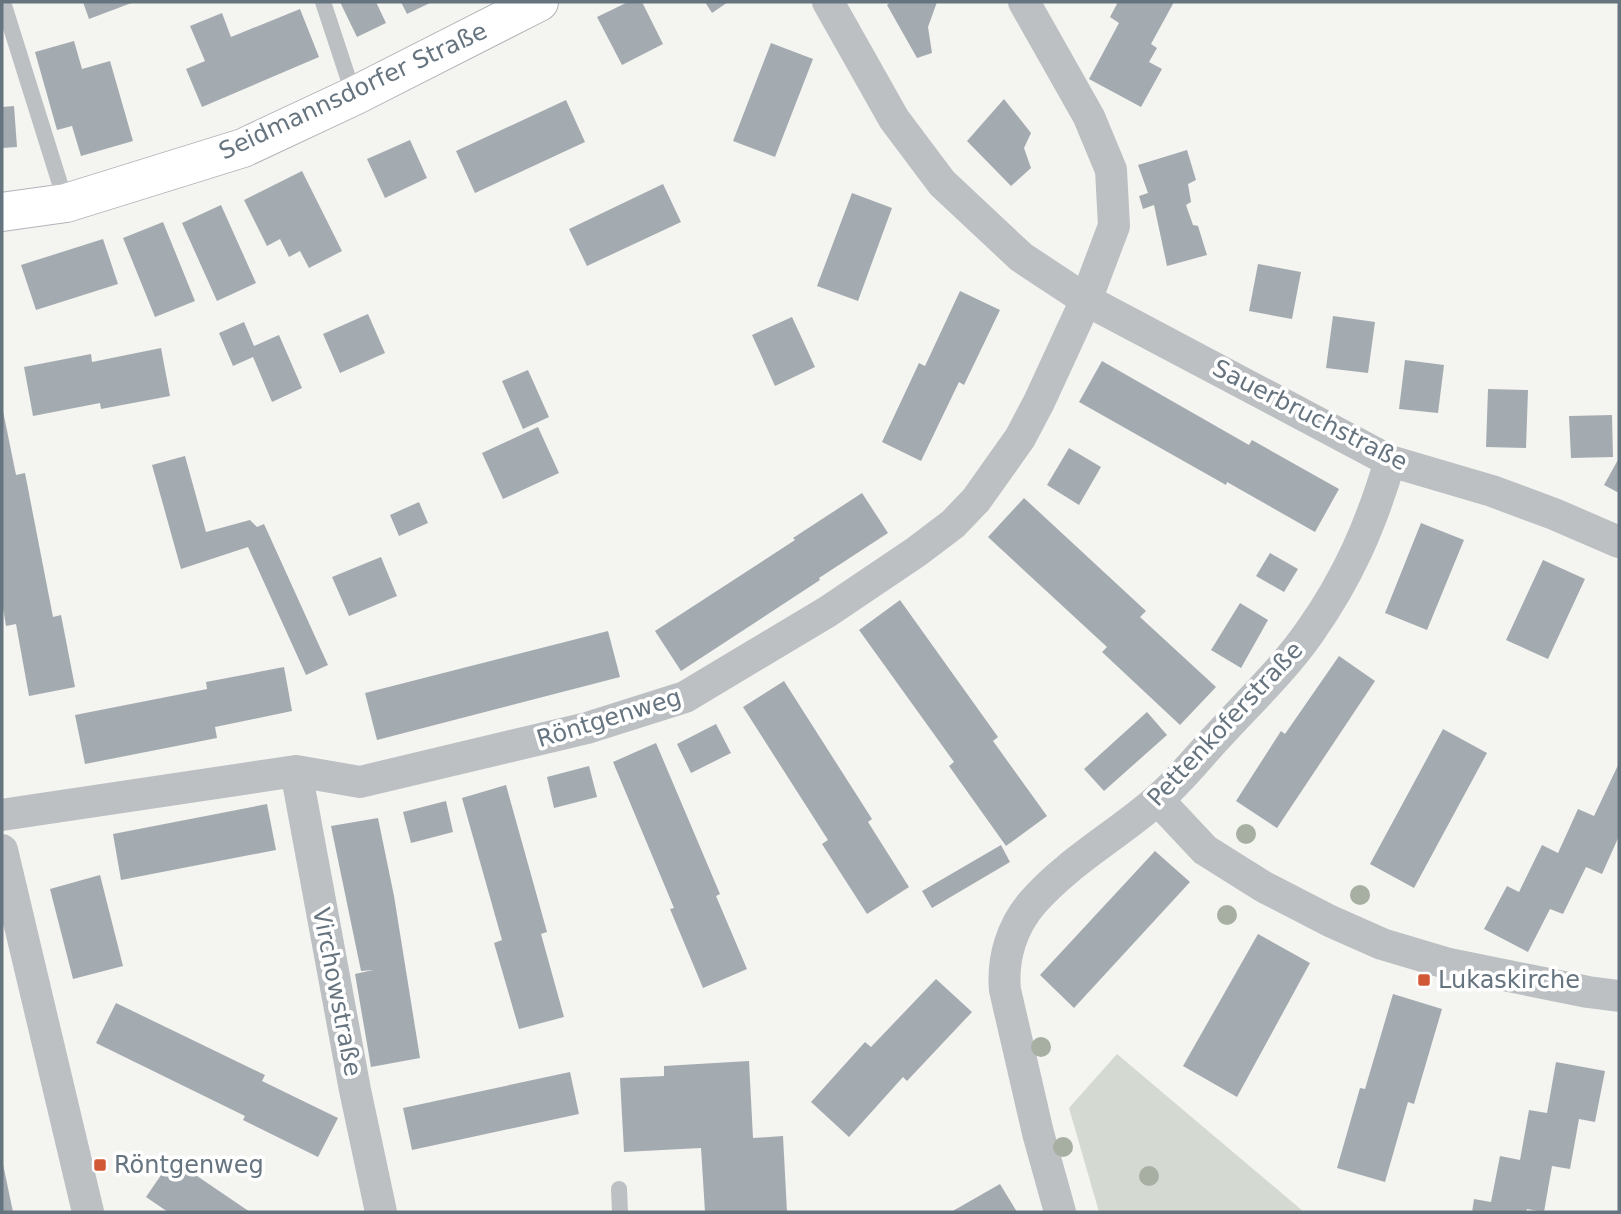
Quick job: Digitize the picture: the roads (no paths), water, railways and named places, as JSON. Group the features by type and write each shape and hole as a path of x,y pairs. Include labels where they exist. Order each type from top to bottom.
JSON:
{"street":[{"name":"Seidmannsdorfer Straße","path":"2,212 66,203 243,148 354,96 539,2"},
{"name":"Sauerbruchstraße","path":"828,2 894,119 942,184 1021,257 1086,300 1391,461 1492,491 1619,542"},
{"path":"1024,2 1089,117 1111,170 1114,226 1086,300"},
{"name":"Röntgenweg","path":"2,815 296,771 360,782 587,728 685,697 828,612 953,524 976,500 1020,438 1086,300"},
{"name":"Pettenkoferstraße","path":"1060,1212 1038,1133 1005,990 1003,970 1011,937 1032,903 1058,878 1158,800 1273,676 1309,633 1356,557 1375,512 1391,461"},
{"name":"Virchowstraße","path":"296,771 380,1212"},
{"path":"1158,800 1205,850 1264,887 1382,944 1449,964 1619,996"},
{"path":"3,859 88,1212"}],"lane":[{"path":"4,2 66,203"},
{"path":"323,2 354,96"},
{"path":"619,1189 620,1212"}],"place":[{"name":"Lukaskirche","path":"1424,980"},
{"name":"Röntgenweg","path":"100,1165"}]}
